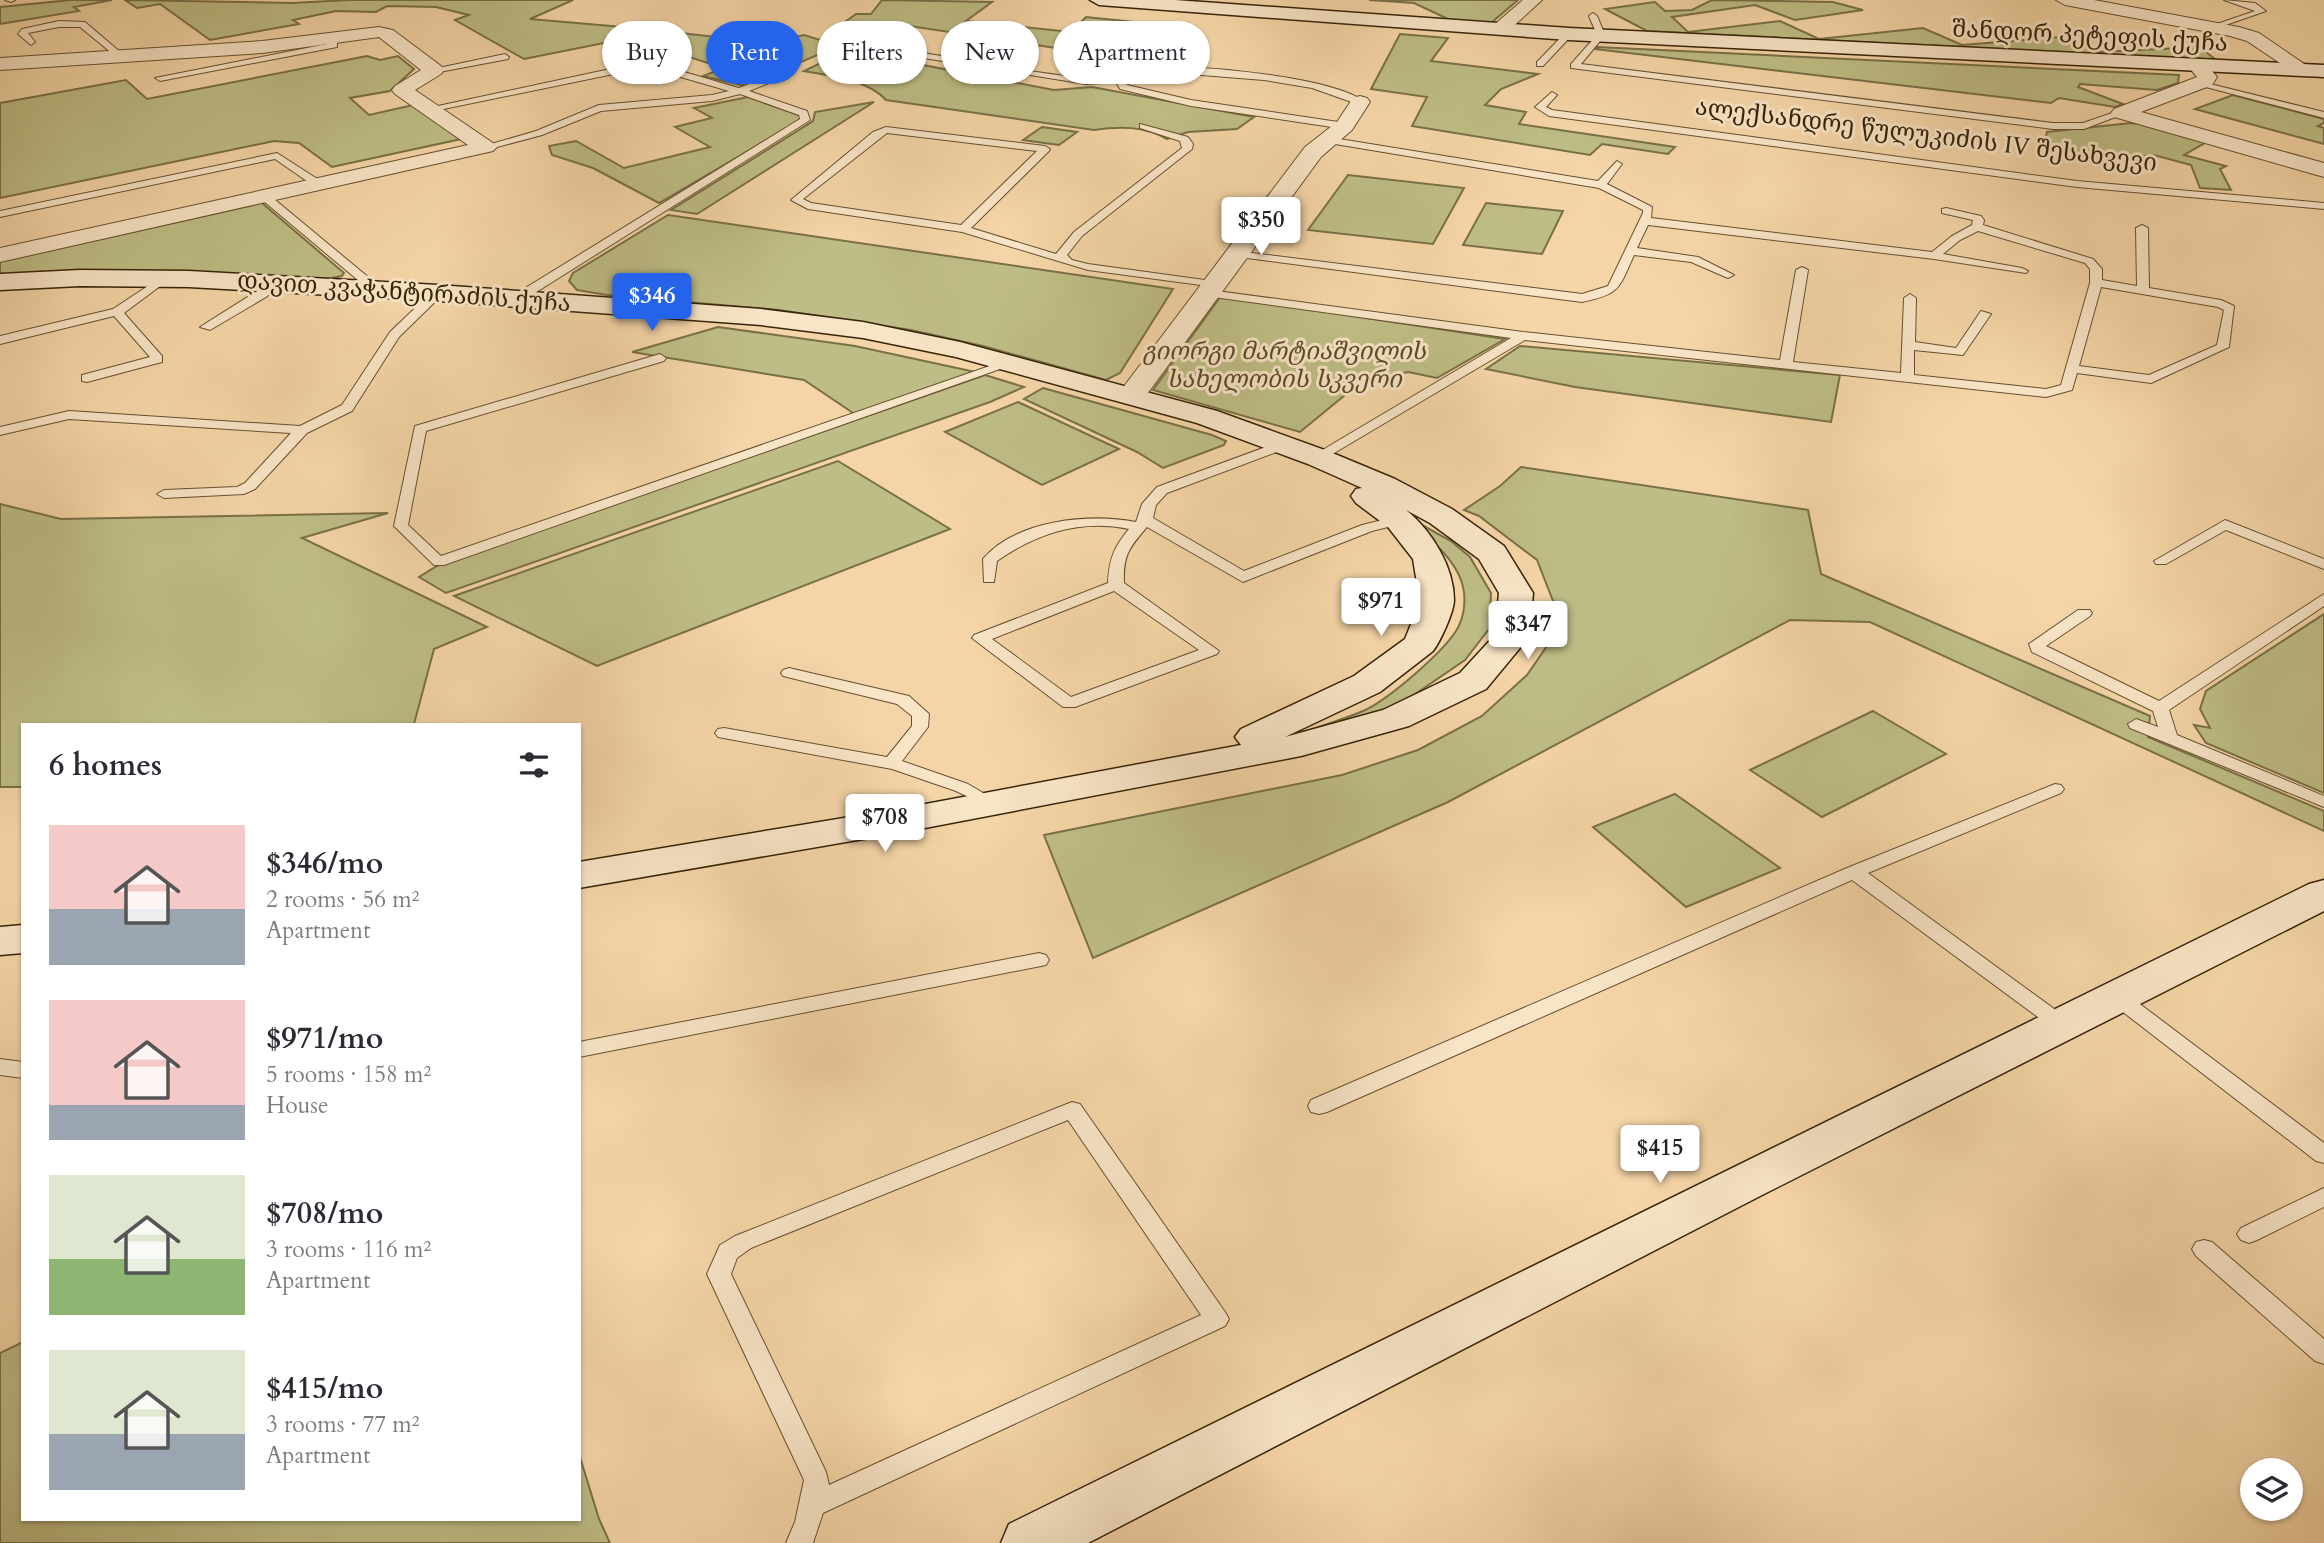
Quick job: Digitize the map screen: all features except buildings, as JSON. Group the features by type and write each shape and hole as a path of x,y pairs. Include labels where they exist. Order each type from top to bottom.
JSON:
{"street":[{"name":"შანდორ პეტეფის ქუჩა","path":"1100,0 1177,3 1569,34 2199,74 2324,71"},
{"path":"1500,29 1533,0"},
{"path":"2065,0 2217,27 2253,37 2303,70"},
{"path":"0,64 262,47 366,33 387,34 434,71 402,90 486,147"},
{"name":"ალექსანდრე წულუკიძის IV შესახვევი","path":"2121,113 2199,74"},
{"path":"1132,395 1209,288 1313,152 1336,133 1360,102"},
{"name":"ალექსანდრე წულუკიძის IV შესახვევი","path":"2121,113 2324,170"},
{"path":"0,255 486,147"},
{"name":"დავით კვაჭანტირაძის ქუჩა","path":"0,282 80,278 277,283 518,298 753,317 863,330 1011,363 1132,395 1208,417 1298,451 1384,486 1441,516 1492,553 1516,593 1512,637 1473,681 1396,718 1301,745 991,803 581,875"},
{"name":"დავით კვაჭანტირაძის ქუჩა","path":"1179,767 1284,726 1367,684 1421,643 1437,602 1429,558 1399,520 1355,486 1298,451"},
{"path":"1030,1543 2324,894"},
{"path":"0,941 21,939"}],"lane":[{"path":"2217,27 2262,11 2252,5 2228,0"},
{"path":"1593,16 1601,35"},
{"path":"31,42 22,34 25,31 59,23 82,24 122,57"},
{"path":"1540,64 1569,34"},
{"name":"ალექსანდრე წულუკიძის IV შესახვევი","path":"1601,35 1574,66 2053,126 2084,126 2121,113"},
{"path":"160,78 334,44 327,39"},
{"path":"927,56 1053,77"},
{"path":"434,71 505,57"},
{"path":"429,109 638,66 653,66 804,113 805,120 518,298"},
{"path":"1210,74 1318,85 1360,102"},
{"path":"2199,74 2324,115"},
{"path":"486,147 539,133 599,108 712,98 758,84"},
{"path":"1122,84 1123,87 1191,103 1601,185 1648,209 1645,221 1613,288 1582,298 1236,254"},
{"name":"ალექსანდრე წულუკიძის IV შესახვევი","path":"1552,95 1540,107 1549,113 2056,181 2324,206"},
{"path":"1068,262 1061,256 1079,234 1187,149 1188,145 1184,139 1143,126"},
{"path":"964,229 1045,149 886,130 877,134 796,200 808,206 964,229 1068,262 1209,288 1523,336 2046,393 2067,387 2096,283 2096,269 2088,261 1977,227"},
{"path":"0,214 277,156 318,184"},
{"path":"1601,185 1617,164"},
{"path":"264,196 364,279 366,284 361,288"},
{"path":"2282,202 2295,211 2324,218"},
{"path":"1934,256 1956,238 1977,227 1979,220 1946,211"},
{"path":"1645,221 1934,256 2022,271"},
{"path":"2142,228 2143,290"},
{"path":"1631,251 1694,259 1728,275"},
{"path":"1786,365 1802,270"},
{"path":"0,340 117,312 163,279"},
{"path":"205,327 277,283"},
{"path":"2073,369 2151,379 2223,347 2230,309 2209,302 2096,283"},
{"path":"164,494 239,491 250,486 302,430 347,408 394,335 438,293"},
{"path":"1907,378 1910,298"},
{"path":"87,378 158,359 117,312"},
{"path":"1908,345 1959,352 1985,314"},
{"path":"1116,585 1116,563 1121,548 1142,524 1149,504 1162,490 1298,451 1523,336"},
{"path":"660,358 419,429 401,526 439,562 1011,363"},
{"path":"0,430 69,415 302,430"},
{"path":"989,579 990,559 1008,546 1038,533 1085,520 1142,524 1243,577 1367,528 1399,520"},
{"path":"2161,561 2224,524 2324,564"},
{"path":"1116,585 1211,651 1069,703 979,638 1116,585"},
{"path":"2160,708 2324,599"},
{"path":"2084,613 2037,644 2038,649 2160,708 2170,739"},
{"path":"789,674 903,700 921,714 920,727 891,764"},
{"path":"2136,724 2324,802"},
{"path":"724,733 891,764 936,776 991,803"},
{"path":"1319,1106 1854,872 2055,789"},
{"path":"1854,872 2061,1024"},
{"path":"581,1050 1039,960"},
{"path":"2117,997 2324,1155"},
{"path":"0,1067 21,1070"},
{"path":"799,1543 817,1480 719,1274 728,1252 743,1242 1072,1110 1217,1319 810,1506"},
{"path":"2249,1234 2324,1197"},
{"path":"2204,1249 2324,1354"}],"green space":[{"path":"71,0 112,0 74,7 79,11 0,24 0,7"},
{"path":"125,0 292,3 349,0 573,0 530,19 602,25 602,43 524,59 455,20 469,15 436,7 387,6 376,12 336,11 293,20 299,24 210,40 160,4 137,8"},
{"path":"882,0 992,2 966,21 941,21 941,31 927,29 927,21 846,21 856,14 871,14"},
{"path":"1369,0 1518,0 1491,23 1450,20 1414,3"},
{"path":"1712,0 1833,2 1863,10 1795,20 1755,5 1672,17 1688,32 1780,21 1819,39 1923,28 1962,45 2062,37 2098,52 2200,47 2216,60 1647,31 1605,9 1655,2 1665,11 1692,10"},
{"path":"1086,17 1126,21 1082,21"},
{"path":"1039,29 1053,30 1053,48 1039,45"},
{"path":"692,34 706,36 706,62 692,58"},
{"path":"1400,34 1448,38 1431,61 1538,74 1501,89 1485,105 1526,112 1519,124 1675,147 1668,154 1602,144 1590,155 1412,126 1427,97 1371,89"},
{"path":"803,35 817,39 817,55 803,61"},
{"path":"1595,49 2179,75 2178,83 2157,90 2080,84 2078,87 2123,104 2115,107 2059,98 2051,103"},
{"path":"367,56 380,60 398,56 414,69 390,91 350,98 369,115 413,105 466,138 332,167 299,143 274,141 0,198 0,103 126,80 147,99"},
{"path":"817,65 817,73 804,71"},
{"path":"927,66 941,68 941,84 1023,84 1054,90 1092,87 1254,117 1237,129 1188,132 1167,139 1131,128 1094,130 886,100 862,84 927,84"},
{"path":"2233,95 2324,119 2324,123 2318,126 2324,128 2324,144 2195,109"},
{"path":"748,97 799,115 801,120 659,203 593,168 552,155 549,146 576,141 624,168 710,147 675,127 712,118 694,108"},
{"path":"874,102 697,214 671,210 813,121 815,112"},
{"path":"2131,123 2151,125 2210,140 2184,155 2226,166 2220,169 2231,190 2200,188 2191,165 2154,155 2097,159 2044,145 2047,132"},
{"path":"1042,127 1077,132 1059,145 1023,140"},
{"path":"1348,175 1464,188 1433,244 1308,230"},
{"path":"253,202 262,203 344,273 342,276 321,280 0,276 0,258"},
{"path":"1486,203 1563,211 1542,254 1463,245"},
{"name":"გიორგი მარტიაშვილის სახელობის სკვერი","path":"668,215 1173,289 1120,373 1106,380 983,346 911,330 779,310 607,295 577,290 569,281 573,273"},
{"name":"გიორგი მარტიაშვილის სახელობის სკვერი","path":"1221,296 1505,339 1437,378 1408,372 1361,382 1300,432 1153,390"},
{"path":"718,327 855,346 980,373 856,415 804,380 632,352"},
{"path":"1520,346 1840,375 1831,422 1575,387 1486,369"},
{"path":"985,375 1024,387 990,402 446,593 419,577 437,566"},
{"path":"1043,388 1226,441 1224,445 1163,468 1137,452 1024,399"},
{"path":"1018,402 1119,449 1042,485 945,432"},
{"path":"838,461 950,529 597,666 454,596"},
{"path":"1521,467 1808,510 1821,574 2150,716 2148,737 2324,811 2324,831 1870,622 1790,620 1448,802 1093,958 1044,835 1342,775 1418,750 1482,716 1527,675 1549,643 1555,606 1537,560 1479,516 1464,510 1500,486"},
{"path":"0,504 61,519 388,513 302,538 487,627 434,649 414,723 21,723 21,787 0,787"},
{"path":"1422,525 1451,541 1470,557 1491,593 1489,629 1465,660 1402,703 1319,735 1313,729 1363,711 1399,687 1439,652 1459,625 1464,599 1461,580 1448,558 1416,527"},
{"path":"2324,614 2324,793 2206,743 2194,725 2210,728 2200,709 2206,691"},
{"path":"1873,711 1946,754 1822,817 1750,770"},
{"path":"1675,794 1780,868 1686,907 1593,827"},
{"path":"21,1343 21,1521 581,1521 581,1460 599,1519 610,1543 0,1543 0,1353"}]}
